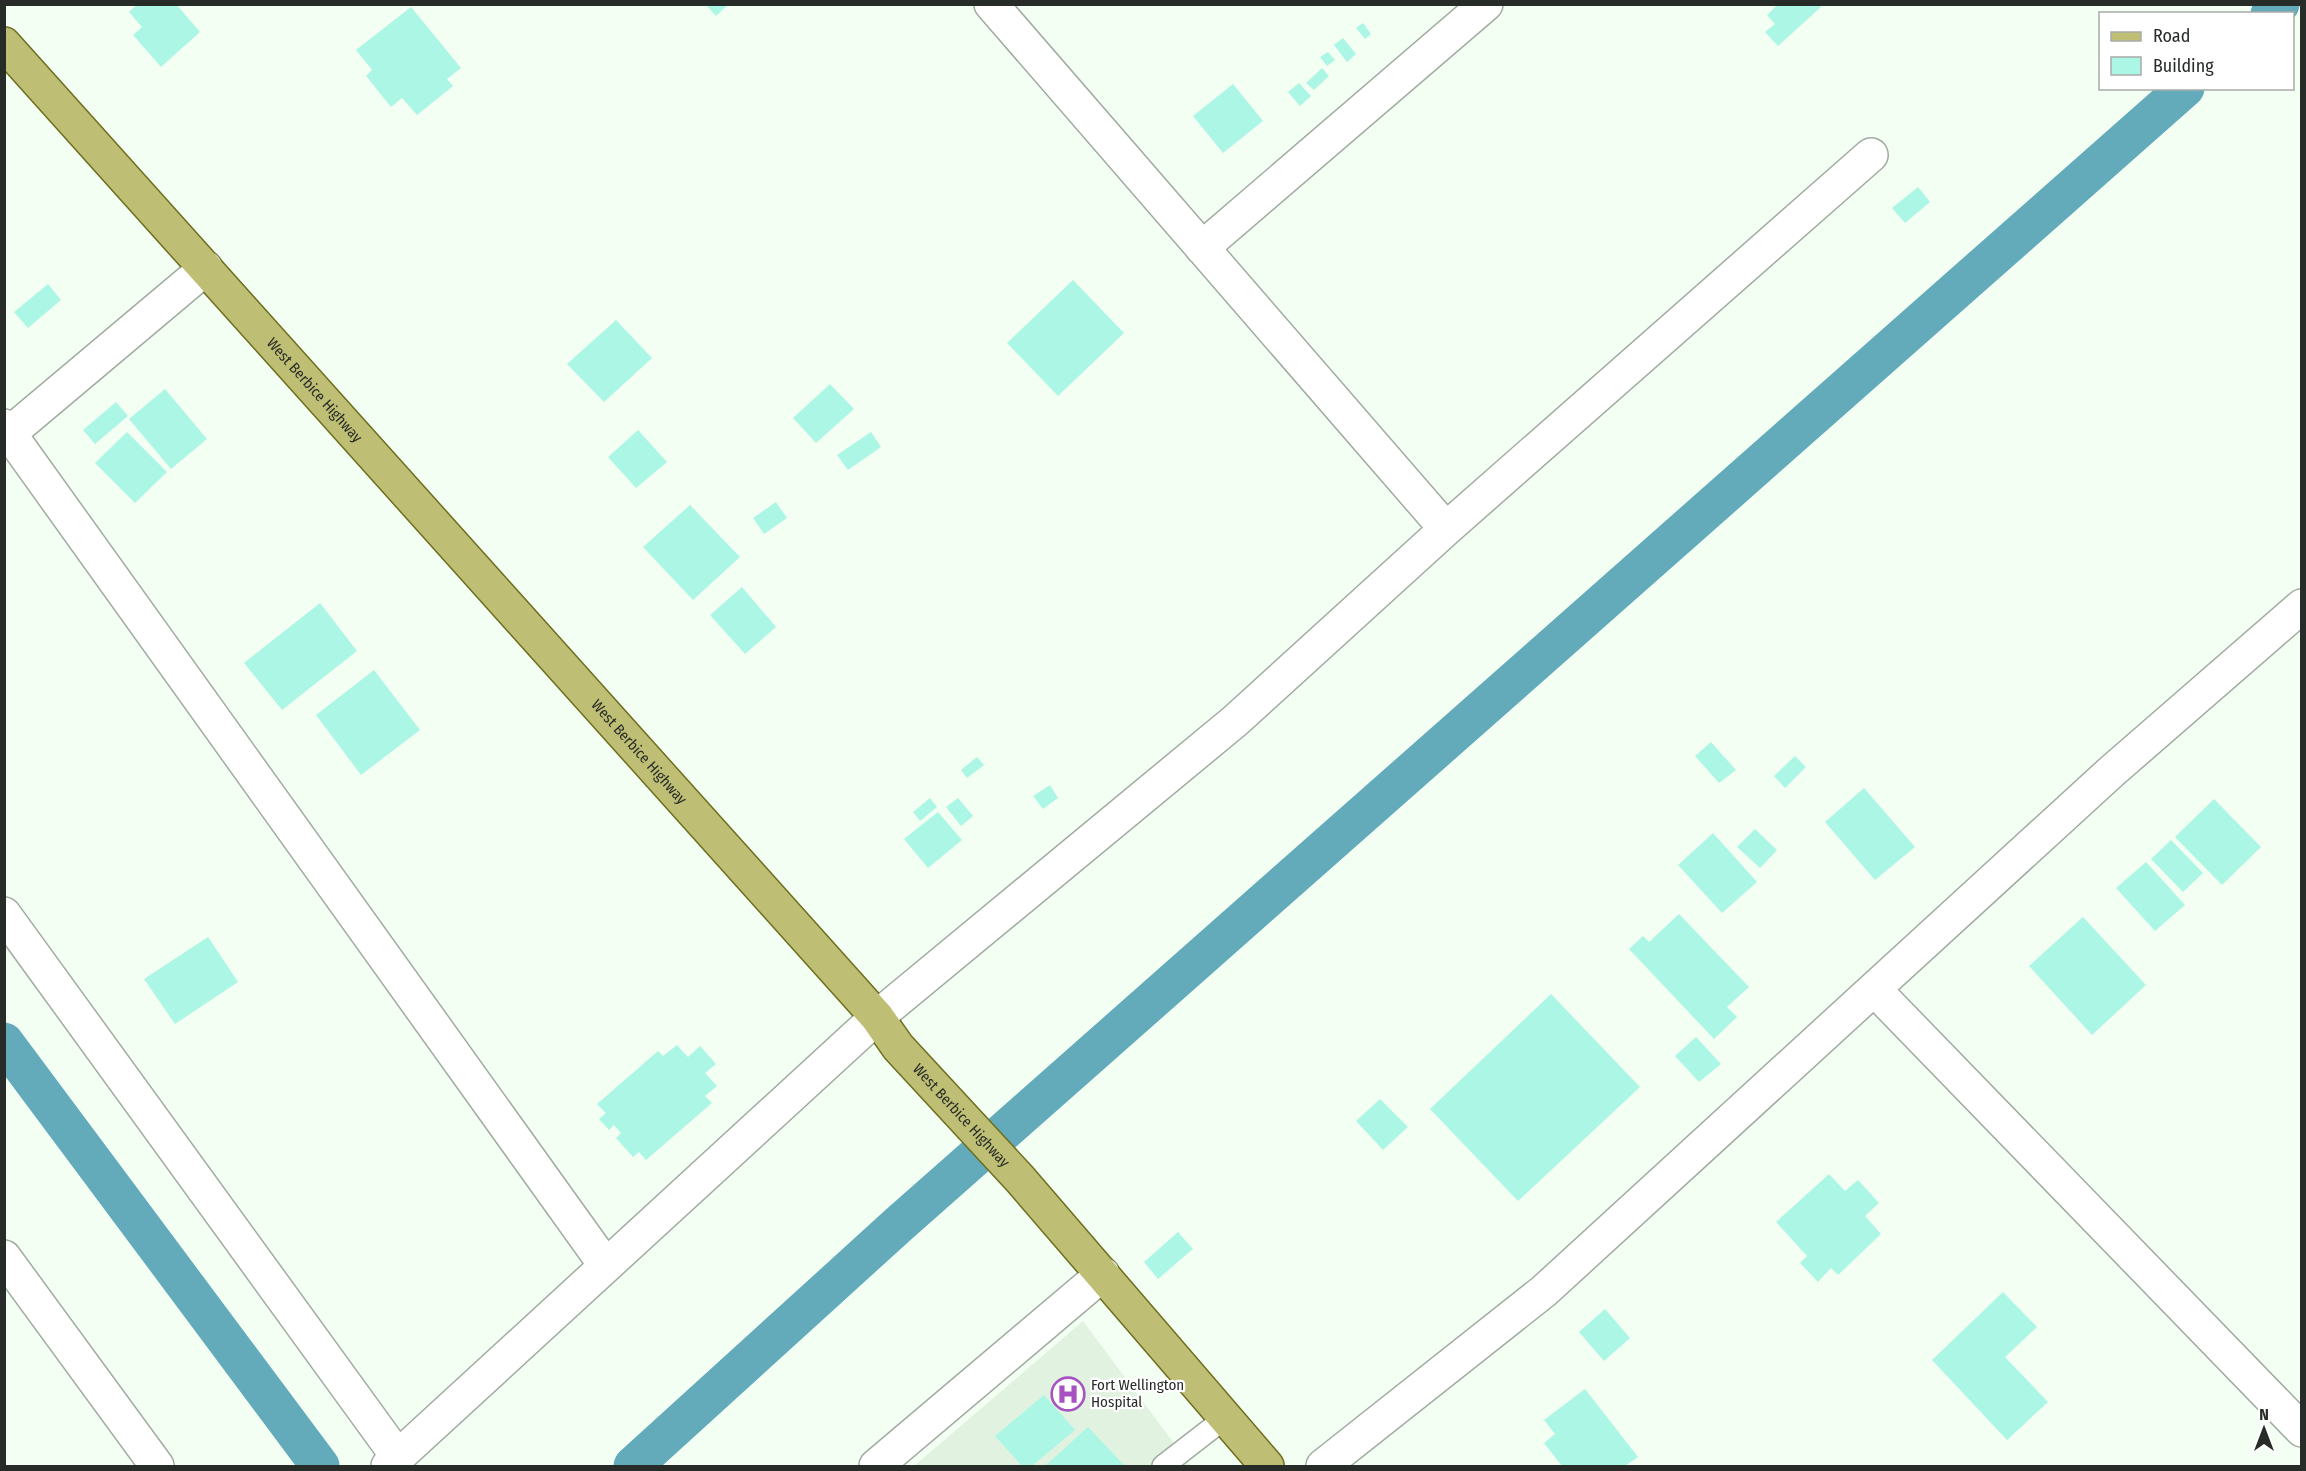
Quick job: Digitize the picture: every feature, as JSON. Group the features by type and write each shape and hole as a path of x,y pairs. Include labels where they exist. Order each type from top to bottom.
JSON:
{"main road":[{"name":"West Berbice Highway","path":"4,44 877,1017 898,1047 1020,1179 1267,1467"}],"street":[{"path":"991,4 1446,529"},
{"path":"1202,248 1486,4"},
{"path":"4,914 393,1462 877,1017 1235,721 1446,529 1871,155"},
{"path":"206,268 6,432 606,1266"},
{"path":"1323,1467 1544,1291 2111,772 2301,606"},
{"path":"1874,989 2301,1430"},
{"path":"4,1257 157,1467"},
{"path":"876,1467 1102,1274"}],"lane":[{"path":"1163,1467 1225,1418"}],"shaded area":[{"name":"Fort Wellington Hospital","path":"1083,1321 1191,1466 914,1466"}],"building":[{"path":"138,4 176,4 200,32 161,67 133,35 142,27 129,12"},
{"path":"705,4 729,4 716,16"},
{"path":"1778,4 1818,4 1821,7 1778,46 1765,32 1775,24 1767,15"},
{"path":"411,7 461,68 447,79 453,86 417,115 402,98 391,107 366,76 372,70 356,50"},
{"path":"1363,23 1371,34 1365,39 1356,28"},
{"path":"1343,38 1356,54 1347,62 1334,45"},
{"path":"1328,52 1335,60 1327,66 1320,57"},
{"path":"1322,68 1329,76 1314,90 1306,83"},
{"path":"1299,83 1311,96 1300,106 1288,92"},
{"path":"1233,84 1263,121 1223,153 1193,116"},
{"path":"1918,187 1930,202 1905,223 1892,208"},
{"path":"1073,280 1124,333 1058,396 1007,343"},
{"path":"48,284 61,300 28,328 14,312"},
{"path":"616,320 652,358 604,402 567,364"},
{"path":"830,384 854,409 816,443 793,418"},
{"path":"165,389 207,439 171,469 129,419"},
{"path":"116,402 128,416 95,444 83,430"},
{"path":"638,430 667,462 636,488 608,457"},
{"path":"127,432 167,472 135,503 95,463"},
{"path":"871,432 881,447 848,470 837,455"},
{"path":"776,502 787,518 764,534 753,518"},
{"path":"690,505 740,557 693,600 643,547"},
{"path":"742,587 776,627 745,654 710,615"},
{"path":"320,603 357,651 282,710 244,663"},
{"path":"374,670 420,730 361,775 316,715"},
{"path":"1711,742 1736,770 1719,783 1695,756"},
{"path":"1795,756 1806,767 1785,788 1774,776"},
{"path":"977,757 984,765 967,778 961,770"},
{"path":"1050,785 1058,798 1043,809 1033,796"},
{"path":"1864,788 1915,847 1875,880 1825,822"},
{"path":"930,798 937,807 920,821 913,812"},
{"path":"958,798 973,816 961,826 946,807"},
{"path":"2214,799 2261,847 2222,885 2175,837"},
{"path":"938,812 962,840 928,868 904,839"},
{"path":"1755,829 1777,850 1760,868 1737,847"},
{"path":"1713,833 1757,882 1722,913 1678,865"},
{"path":"2171,840 2203,873 2183,892 2151,859"},
{"path":"2146,862 2185,905 2155,931 2116,888"},
{"path":"1679,914 1749,987 1727,1007 1737,1017 1714,1039 1629,949 1643,936 1649,942"},
{"path":"2083,917 2146,985 2092,1035 2029,966"},
{"path":"208,937 238,982 175,1024 144,979"},
{"path":"1551,994 1640,1087 1518,1201 1430,1109"},
{"path":"1696,1037 1721,1064 1699,1082 1675,1056"},
{"path":"677,1045 688,1057 700,1046 716,1064 705,1073 717,1086 705,1096 712,1103 646,1160 639,1152 633,1157 616,1138 621,1133 614,1125 609,1130 599,1119 606,1113 597,1104 658,1051 663,1056"},
{"path":"1380,1099 1408,1127 1383,1150 1356,1121"},
{"path":"1829,1174 1845,1191 1858,1180 1879,1203 1865,1216 1881,1234 1838,1275 1831,1268 1818,1282 1800,1263 1807,1256 1776,1222"},
{"path":"1178,1232 1193,1249 1158,1279 1144,1262"},
{"path":"2003,1292 2037,1327 2005,1357 2048,1402 2007,1440 1932,1360"},
{"path":"1605,1309 1630,1338 1604,1361 1579,1332"},
{"path":"1585,1389 1638,1457 1625,1466 1562,1466 1544,1443 1555,1434 1544,1420"},
{"path":"1044,1395 1075,1430 1032,1466 1022,1466 995,1436"},
{"path":"1088,1427 1125,1466 1045,1466"}],"waterway":[{"path":"2272,12 2280,4"},
{"path":"633,1466 898,1225 2183,90"},
{"path":"4,1042 320,1466"}],"place":[{"name":"Fort Wellington Hospital","path":"1068,1394"}]}
